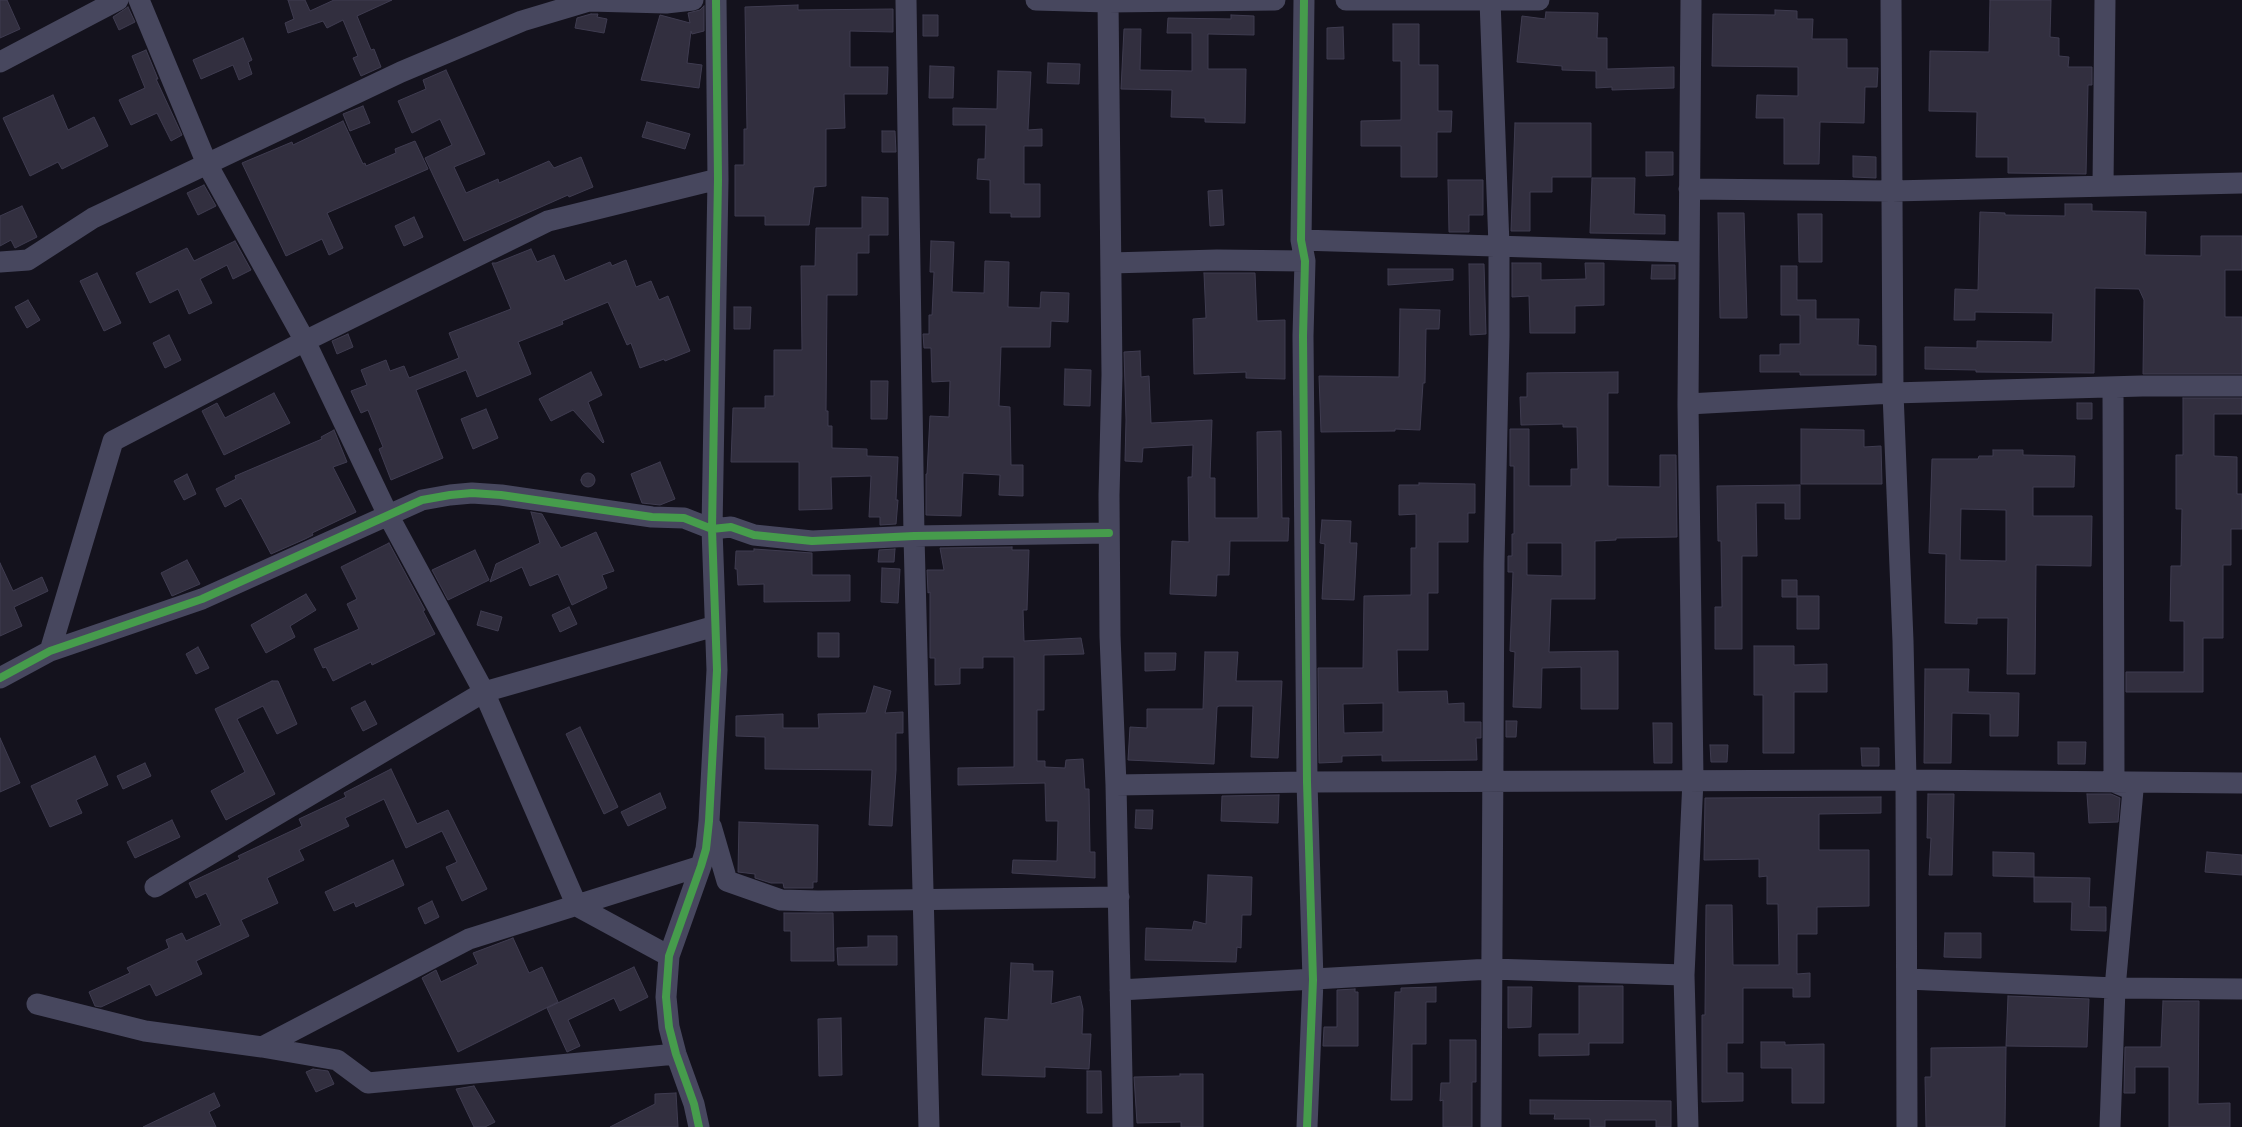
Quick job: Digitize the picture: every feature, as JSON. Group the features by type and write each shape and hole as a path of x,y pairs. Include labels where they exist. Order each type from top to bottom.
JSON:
{"street":[{"path":"0,62 118,0"},
{"path":"139,0 207,164 305,341 388,515 484,692 577,906 669,956"},
{"path":"0,262 28,260 94,218 401,72 557,5 589,1 666,3 693,0"},
{"path":"699,1127 694,1104 676,1054 667,1012 666,980 669,956 706,849 717,670 712,529 718,179 716,0"},
{"path":"906,0 914,536 929,1127"},
{"path":"1036,0 1275,0"},
{"path":"1304,0 1301,240 1305,261 1303,336 1307,782 1312,980 1307,1127"},
{"path":"1346,0 1539,0"},
{"path":"1688,1127 1684,975 1693,780 1688,404 1691,0"},
{"path":"1891,0 1893,393 1903,641 1906,780 1907,1127"},
{"path":"2103,186 2105,0"},
{"path":"1108,1 1112,375 1109,533 1110,636 1119,897 1123,1127"},
{"path":"1490,1 1499,246 1494,563 1491,1127"},
{"path":"50,651 113,441 305,341 548,221 718,179"},
{"path":"1689,189 1892,191 2242,184"},
{"path":"1301,240 1688,252"},
{"path":"1111,263 1217,260 1305,261"},
{"path":"1688,404 1893,393 2113,387 2242,386"},
{"path":"2113,387 2114,782"},
{"path":"0,678 50,651 202,599 422,500 472,493 501,495 652,517 684,518 712,529 731,527 754,535 812,541 914,536 1109,533"},
{"path":"155,887 484,692 715,626"},
{"path":"1116,785 1693,780 2242,783"},
{"path":"2110,1127 2116,988 2132,790 2114,782"},
{"path":"709,821 727,881 758,894 781,900 1119,897"},
{"path":"262,1047 468,939 701,866"},
{"path":"1120,990 1491,969 1684,975"},
{"path":"1907,979 2116,988 2242,989"},
{"path":"37,1004 145,1031 262,1047 337,1060 368,1083 676,1054"}],"building":[{"path":"0,0 7,0 20,29 0,38"},
{"path":"288,0 305,0 310,11 334,0 392,0 357,16 371,50 374,49 381,67 361,76 353,58 358,56 343,20 327,28 323,21 288,33 285,23 294,19"},
{"path":"1990,0 2051,0 2050,37 2059,38 2059,56 2069,57 2068,67 2092,67 2092,85 2088,85 2086,174 2008,173 2008,157 1976,157 1977,112 1929,111 1930,51 1989,52"},
{"path":"798,5 798,10 893,9 893,32 850,31 850,67 888,67 887,94 844,94 845,128 826,129 826,186 814,187 809,225 765,225 765,216 735,216 735,165 744,165 744,129 747,129 745,7"},
{"path":"704,6 704,31 692,34 691,31 687,63 702,65 699,88 641,80 660,15 690,23 688,13 700,10"},
{"path":"128,7 135,22 119,30 113,17"},
{"path":"1775,10 1797,11 1797,19 1813,19 1812,39 1847,39 1847,68 1878,68 1877,87 1865,87 1864,123 1820,122 1819,164 1784,164 1784,118 1756,118 1757,95 1798,96 1798,67 1712,66 1713,14 1775,15"},
{"path":"1546,12 1598,13 1597,38 1607,38 1607,69 1674,67 1674,88 1612,90 1612,87 1596,88 1596,71 1562,70 1562,66 1517,62 1522,16 1545,19"},
{"path":"598,14 597,17 607,19 604,33 575,28 577,18"},
{"path":"923,15 938,15 938,36 923,36"},
{"path":"1231,15 1254,16 1254,35 1208,34 1208,69 1246,69 1245,123 1205,122 1205,118 1171,117 1172,90 1121,89 1124,29 1141,29 1140,70 1192,71 1192,33 1167,33 1168,18 1231,19"},
{"path":"1393,24 1419,24 1419,65 1438,65 1438,111 1452,111 1451,132 1437,132 1437,177 1401,177 1401,146 1361,146 1361,121 1401,120 1401,61 1393,61"},
{"path":"1343,27 1344,59 1327,59 1327,28"},
{"path":"243,38 252,60 248,62 252,74 239,80 233,65 201,79 193,60"},
{"path":"146,50 158,79 156,79 182,135 171,141 157,113 131,125 119,100 145,88 132,56"},
{"path":"1048,63 1080,64 1079,84 1047,83"},
{"path":"930,66 954,67 953,98 929,98"},
{"path":"446,70 485,154 454,167 466,193 498,179 499,183 549,161 554,168 581,157 593,187 569,197 568,195 464,241 425,158 452,145 440,119 412,133 398,101 426,89 423,80"},
{"path":"998,71 1031,72 1028,130 1042,129 1042,146 1024,146 1024,184 1040,184 1040,217 1011,217 1011,213 990,213 990,180 977,179 978,159 985,159 986,125 953,125 953,108 997,109"},
{"path":"53,95 68,130 94,117 108,146 62,169 58,162 30,176 3,118"},
{"path":"363,106 370,123 350,131 343,114"},
{"path":"343,121 363,164 365,163 366,166 396,153 395,149 415,141 428,169 327,213 343,248 329,255 322,239 286,256 242,163 292,142 293,145"},
{"path":"647,122 690,134 685,149 642,137"},
{"path":"1515,123 1591,123 1591,177 1552,177 1552,192 1530,192 1530,231 1511,231"},
{"path":"882,131 895,131 896,152 882,152"},
{"path":"1646,152 1673,152 1673,175 1646,176"},
{"path":"1853,156 1876,157 1876,178 1853,177"},
{"path":"1592,178 1635,178 1634,214 1665,215 1665,234 1590,233"},
{"path":"1448,180 1483,180 1483,215 1469,215 1469,232 1449,232"},
{"path":"204,185 216,206 198,215 187,193"},
{"path":"1222,190 1224,225 1210,226 1208,191"},
{"path":"862,197 888,198 888,235 869,235 869,253 857,253 857,295 827,295 826,411 828,411 828,426 832,426 832,448 867,449 867,456 898,457 896,524 880,525 880,517 869,517 871,476 831,477 832,509 799,510 799,462 731,462 733,408 765,408 765,396 774,396 774,350 802,350 801,266 815,266 816,228 862,228"},
{"path":"2065,204 2092,204 2092,211 2146,212 2145,255 2201,256 2201,236 2242,236 2242,270 2225,270 2225,317 2242,317 2242,374 2143,374 2144,300 2139,289 2095,288 2094,373 1976,372 1976,370 1925,369 1925,347 1977,348 1977,341 2052,342 2053,313 1975,312 1975,320 1954,320 1955,289 1978,290 1980,212 2005,213 2005,215 2065,216"},
{"path":"22,206 37,237 15,248 11,240 0,246 0,216"},
{"path":"1718,213 1744,213 1747,318 1720,318"},
{"path":"1798,214 1822,214 1822,262 1799,262"},
{"path":"414,217 423,237 404,246 395,226"},
{"path":"235,241 251,270 233,279 227,265 200,279 212,303 189,314 178,289 150,303 136,273 187,248 194,261"},
{"path":"931,241 954,242 952,292 984,293 985,261 1009,262 1008,307 1040,308 1041,292 1069,293 1068,322 1051,321 1050,347 1001,347 999,406 1010,407 1011,465 1023,465 1023,496 999,495 1000,475 963,473 961,516 926,515 926,474 930,416 949,417 950,381 932,382 931,348 924,348 923,334 929,334 929,315 932,315 934,272 930,272"},
{"path":"531,249 537,262 554,255 565,281 610,262 612,266 626,260 636,287 651,281 659,300 668,296 690,351 640,368 631,343 627,345 608,302 562,321 563,324 518,342 531,374 477,397 466,370 416,390 443,458 391,480 379,449 383,447 368,410 361,413 351,391 367,385 361,370 386,360 390,371 404,366 409,378 459,358 449,333 511,309 492,263"},
{"path":"1512,263 1541,263 1541,280 1586,279 1585,263 1604,263 1604,305 1575,306 1575,333 1530,333 1529,296 1512,297"},
{"path":"1469,264 1484,264 1486,334 1470,335"},
{"path":"1652,265 1675,265 1675,279 1651,279"},
{"path":"1781,266 1797,266 1797,300 1816,300 1816,319 1859,319 1858,345 1876,346 1876,375 1800,375 1800,372 1760,372 1760,355 1780,355 1780,344 1800,344 1800,315 1781,315"},
{"path":"1388,269 1453,269 1453,280 1388,285"},
{"path":"97,273 121,323 104,331 80,281"},
{"path":"1204,273 1255,273 1257,321 1285,320 1285,379 1246,378 1246,372 1194,374 1193,319 1206,318"},
{"path":"28,300 40,320 27,328 15,307"},
{"path":"734,307 751,307 750,329 734,329"},
{"path":"1400,309 1440,310 1439,329 1426,329 1425,383 1423,383 1420,430 1395,429 1395,431 1321,432 1319,376 1399,377"},
{"path":"348,334 353,347 337,354 332,341"},
{"path":"169,335 181,360 165,368 153,343"},
{"path":"1140,351 1141,377 1149,376 1151,423 1212,420 1210,478 1215,478 1215,518 1258,518 1257,432 1281,431 1282,518 1289,518 1288,541 1230,541 1229,575 1217,575 1216,596 1170,594 1172,541 1189,542 1188,477 1192,477 1193,445 1143,448 1142,462 1125,461 1124,352"},
{"path":"1065,369 1091,370 1090,406 1064,405"},
{"path":"591,372 602,395 588,402 603,443 573,410 551,421 539,399"},
{"path":"1618,372 1618,393 1608,393 1608,486 1660,487 1660,455 1676,455 1677,537 1616,538 1616,540 1595,541 1595,599 1551,599 1549,652 1618,651 1618,709 1581,709 1581,667 1542,668 1541,708 1513,707 1515,652 1510,651 1513,572 1508,572 1508,556 1512,556 1512,534 1514,534 1514,466 1510,466 1510,429 1529,429 1529,486 1571,486 1571,469 1578,469 1577,427 1563,427 1563,424 1521,425 1520,397 1527,397 1527,373","holes":["1527,543 1562,543 1562,576 1527,575"]},
{"path":"871,381 888,381 887,419 871,419"},
{"path":"274,393 290,423 224,455 202,411 217,403 225,418"},
{"path":"2183,398 2242,398 2242,414 2214,414 2214,456 2237,457 2237,494 2242,494 2242,529 2231,529 2231,565 2223,565 2223,638 2203,638 2203,692 2126,692 2126,672 2184,672 2184,621 2170,621 2171,566 2181,566 2182,509 2176,509 2176,455 2183,455"},
{"path":"2077,403 2092,403 2092,419 2077,419"},
{"path":"486,409 498,438 473,449 461,419"},
{"path":"1801,429 1864,430 1864,447 1881,446 1882,484 1801,484"},
{"path":"334,430 347,462 333,467 356,512 312,533 313,535 305,539 271,554 241,498 225,507 216,489 236,479 235,476 322,439 321,437"},
{"path":"1993,450 2023,450 2023,455 2075,456 2074,487 2033,487 2033,516 2092,516 2091,566 2036,565 2035,674 2007,674 2008,618 1977,618 1977,624 1945,623 1946,554 1929,553 1932,459 1978,459 1979,456 1993,456","holes":["1961,509 2006,510 2006,561 1960,560"]},
{"path":"660,462 675,499 660,505 642,503 631,474"},
{"path":"585,473 591,473 595,480 591,487 585,487 581,483 581,477"},
{"path":"187,474 196,494 184,500 174,481"},
{"path":"1419,483 1475,484 1475,513 1468,513 1468,542 1438,542 1438,593 1428,593 1428,650 1397,650 1398,692 1447,691 1448,704 1464,703 1464,722 1481,722 1481,738 1476,738 1477,760 1382,761 1382,755 1342,756 1342,762 1319,763 1318,668 1363,668 1364,596 1411,595 1411,548 1416,548 1416,514 1399,515 1399,485 1419,485","holes":["1383,703 1383,732 1344,733 1343,704"]},
{"path":"1800,485 1800,519 1785,519 1785,503 1756,503 1757,556 1742,556 1742,649 1715,649 1715,607 1722,607 1721,541 1718,541 1717,486"},
{"path":"531,512 542,514 561,548 596,532 614,571 602,575 607,588 572,605 558,574 530,586 522,567 490,582 496,564 540,543"},
{"path":"1322,520 1351,521 1350,543 1357,543 1354,600 1322,599 1325,544 1320,543"},
{"path":"389,543 425,610 423,611 435,634 372,665 371,662 333,681 326,667 323,668 314,649 359,629 347,604 357,599 341,567"},
{"path":"1012,547 1012,550 1029,550 1027,610 1023,610 1024,641 1081,638 1084,654 1044,655 1044,710 1037,710 1037,761 1045,761 1045,767 1065,768 1066,760 1083,759 1085,789 1089,789 1090,852 1095,852 1095,878 1012,873 1013,860 1057,861 1058,821 1046,821 1045,783 958,785 958,768 1014,767 1014,657 983,657 983,668 960,668 960,684 935,685 935,658 930,658 930,592 928,593 927,570 944,570 940,548"},
{"path":"754,549 812,553 812,575 850,575 850,601 764,602 764,584 738,585 737,569 735,569 736,551 754,551"},
{"path":"895,549 894,562 878,562 879,550"},
{"path":"475,550 489,580 448,600 432,570"},
{"path":"187,560 200,584 172,596 161,573"},
{"path":"0,563 13,591 42,577 48,591 14,607 22,626 0,636"},
{"path":"882,568 900,569 898,603 881,602"},
{"path":"1782,580 1797,580 1797,596 1819,596 1819,629 1797,629 1797,597 1782,597"},
{"path":"306,594 316,610 290,626 295,637 266,653 251,625"},
{"path":"569,607 577,624 560,632 552,615"},
{"path":"481,611 502,617 498,631 477,625"},
{"path":"818,633 839,633 839,657 818,657"},
{"path":"1754,646 1794,646 1794,665 1827,664 1827,692 1794,692 1794,753 1763,753 1763,695 1754,695"},
{"path":"198,647 209,668 196,674 186,654"},
{"path":"1205,652 1238,652 1236,681 1282,681 1278,758 1251,757 1253,706 1219,706 1217,707 1214,764 1128,760 1130,727 1147,728 1147,709 1203,709"},
{"path":"1145,653 1176,653 1175,670 1145,671"},
{"path":"1925,669 1969,669 1968,692 2019,693 2018,736 1990,736 1990,714 1952,713 1951,763 1924,763"},
{"path":"272,681 278,681 297,724 277,734 263,706 237,719 275,794 226,820 211,791 245,772 215,709"},
{"path":"874,686 891,691 885,713 903,712 903,733 896,733 896,770 892,826 869,825 872,770 765,769 765,737 736,736 736,716 783,714 783,728 819,728 818,714 866,713"},
{"path":"365,701 377,724 363,731 351,708"},
{"path":"1506,721 1517,721 1516,737 1506,737"},
{"path":"1653,723 1672,723 1672,763 1654,763"},
{"path":"580,727 618,807 604,814 566,734"},
{"path":"0,738 20,783 0,792"},
{"path":"2058,742 2086,742 2085,764 2058,764"},
{"path":"1710,745 1728,745 1727,762 1711,762"},
{"path":"1861,748 1879,748 1879,766 1862,766"},
{"path":"95,756 108,785 76,800 82,813 50,827 31,786"},
{"path":"145,763 151,776 123,789 117,776"},
{"path":"391,769 417,824 448,810 487,889 462,901 446,867 457,862 442,831 406,848 384,799 345,818 349,826 299,850 304,860 267,878 278,903 241,920 249,936 196,961 202,974 156,996 150,984 101,1007 95,1006 89,992 130,973 127,968 169,948 166,940 182,933 186,941 221,925 206,893 196,898 189,883 240,859 238,856 302,826 299,819 346,797 344,793"},
{"path":"660,793 666,808 628,826 621,812"},
{"path":"1928,794 1954,794 1952,875 1929,875 1931,838 1927,838"},
{"path":"2087,794 2111,794 2120,798 2118,822 2089,823"},
{"path":"1279,795 1278,823 1221,821 1222,796"},
{"path":"1881,797 1881,813 1819,814 1819,850 1869,850 1869,906 1817,907 1817,934 1797,934 1797,974 1810,973 1810,997 1793,997 1793,988 1743,988 1743,1043 1727,1043 1727,1073 1743,1073 1743,1101 1702,1102 1702,1015 1705,1015 1706,905 1732,905 1733,965 1779,965 1778,904 1767,904 1767,876 1759,877 1759,859 1704,860 1705,798"},
{"path":"1136,810 1153,810 1152,829 1135,828"},
{"path":"172,820 180,837 135,858 127,842"},
{"path":"739,822 818,825 817,882 813,882 813,888 784,888 783,883 771,883 755,878 755,874 738,872"},
{"path":"1993,852 2034,853 2034,877 1993,876"},
{"path":"2207,852 2242,855 2242,875 2205,872"},
{"path":"393,860 404,885 356,907 354,902 334,911 325,892"},
{"path":"1208,875 1252,877 1251,915 1242,915 1241,948 1237,947 1236,962 1145,960 1146,928 1192,930 1194,921 1206,924"},
{"path":"2034,877 2090,878 2089,907 2106,907 2106,931 2071,930 2072,902 2034,902"},
{"path":"432,901 439,917 425,924 418,908"},
{"path":"784,913 833,913 834,961 791,961 791,931 784,931"},
{"path":"1945,933 1981,933 1981,958 1944,957"},
{"path":"868,936 897,936 897,965 838,965 837,948 868,947"},
{"path":"513,938 529,973 542,967 558,1002 458,1052 422,978 436,970 441,982 478,964 473,953"},
{"path":"1011,963 1033,964 1033,971 1053,971 1051,1004 1080,996 1083,1009 1082,1034 1091,1034 1089,1069 1045,1067 1045,1077 982,1075 985,1018 1008,1020"},
{"path":"634,967 648,997 620,1011 614,998 568,1020 580,1046 567,1052 547,1008"},
{"path":"1579,986 1623,986 1623,1043 1589,1043 1589,1055 1539,1056 1539,1034 1579,1034"},
{"path":"1436,987 1436,1002 1426,1002 1426,1044 1412,1044 1412,1100 1391,1100 1395,992 1401,992 1401,988"},
{"path":"1508,987 1532,987 1531,1027 1508,1028"},
{"path":"1355,989 1355,992 1358,992 1358,1046 1323,1046 1324,1027 1337,1027 1337,990"},
{"path":"2008,996 2089,999 2087,1047 2006,1046"},
{"path":"2163,1001 2199,1001 2198,1104 2230,1103 2230,1127 2169,1127 2169,1067 2135,1067 2135,1093 2124,1093 2125,1047 2161,1047"},
{"path":"841,1018 842,1075 819,1076 818,1019"},
{"path":"1450,1040 1476,1040 1476,1082 1472,1082 1472,1127 1443,1127 1443,1100 1440,1101 1441,1083 1450,1083"},
{"path":"1761,1042 1785,1042 1785,1045 1824,1044 1824,1103 1792,1103 1792,1068 1761,1068"},
{"path":"2006,1047 2005,1127 1926,1127 1925,1077 1931,1077 1931,1048"},
{"path":"313,1069 328,1071 334,1084 316,1092 306,1072"},
{"path":"1087,1071 1101,1071 1102,1113 1087,1113"},
{"path":"1180,1074 1203,1074 1203,1127 1181,1127 1181,1122 1137,1123 1134,1077 1180,1076"},
{"path":"474,1086 495,1122 485,1127 474,1127 456,1089"},
{"path":"214,1093 220,1106 209,1112 216,1127 143,1127"},
{"path":"676,1093 678,1127 610,1127 655,1104 655,1094"},
{"path":"1530,1100 1671,1101 1671,1127 1656,1127 1656,1120 1605,1120 1605,1127 1590,1127 1590,1119 1554,1119 1555,1114 1530,1114"}],"cycle path":[{"path":"699,1127 694,1104 676,1054 669,1027 666,997 669,956 706,849 717,670 712,529 718,179 716,0"},
{"path":"1304,0 1301,240 1305,261 1303,336 1307,782 1313,980 1307,1127"},
{"path":"0,678 50,651 202,599 422,500 450,495 472,493 501,495 652,517 684,518 712,529 731,527 754,535 812,541 914,536 1109,533"}]}
